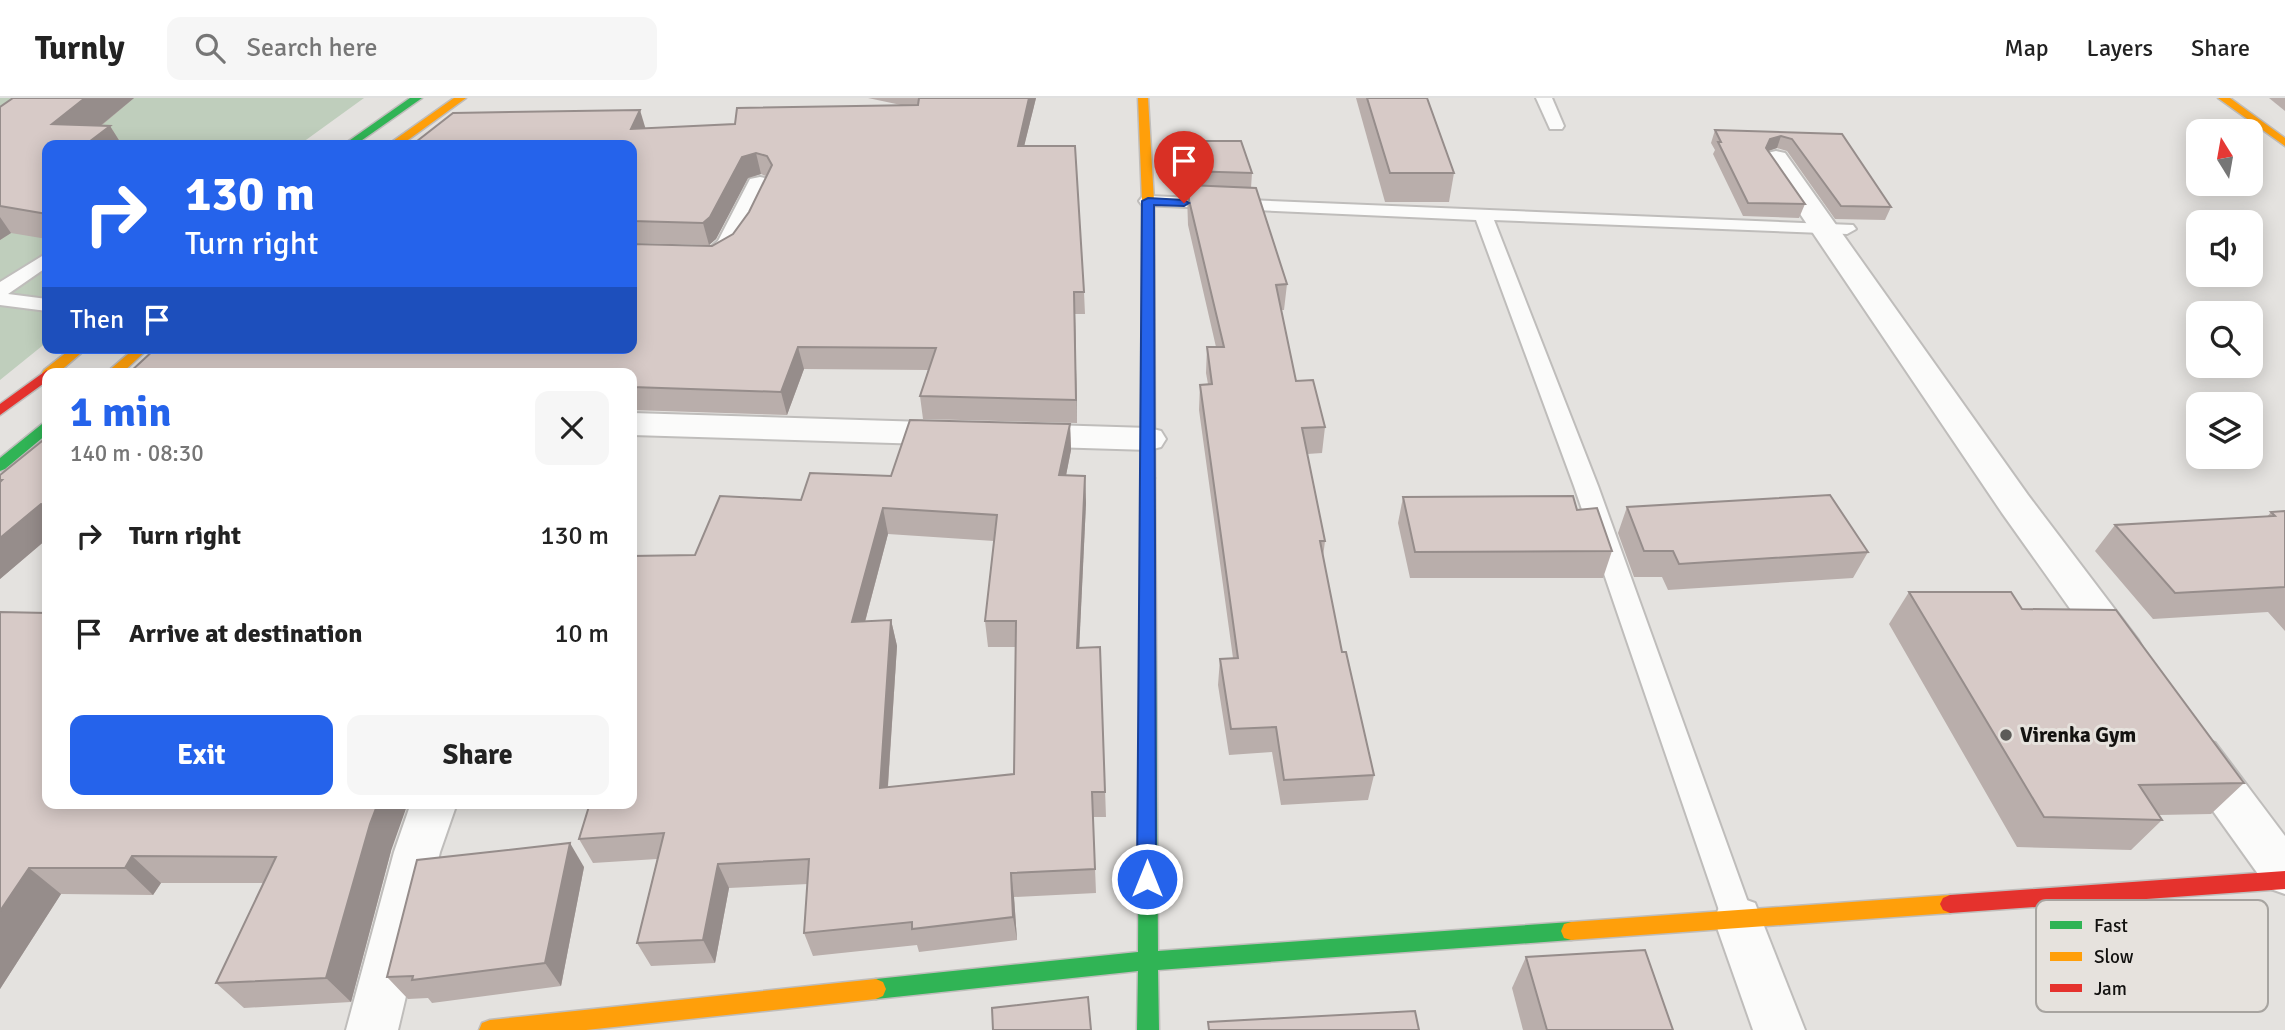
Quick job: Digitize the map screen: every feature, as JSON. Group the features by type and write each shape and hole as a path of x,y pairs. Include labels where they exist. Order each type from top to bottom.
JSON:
{"street":[{"path":"355,140 417,98"},
{"path":"402,140 461,98"},
{"path":"1143,98 1148,201 1148,1030"},
{"path":"2224,98 2285,143"},
{"path":"1776,159 1835,229 2015,504 2146,683"},
{"path":"637,254 717,257 730,245 760,185"},
{"path":"54,368 72,354"},
{"path":"119,368 136,354"},
{"path":"0,411 42,378"},
{"path":"0,466 42,431"},
{"path":"637,431 1149,439"},
{"path":"2179,727 2285,873"},
{"path":"372,1030 417,852 433,809"},
{"path":"490,1030 1146,961 2285,880"},
{"path":"1738,919 1779,1030"}],"lane":[{"path":"1544,98 1556,126"},
{"path":"1148,201 1835,229"},
{"path":"1483,215 1586,486 1738,919"},
{"path":"0,291 42,262"},
{"path":"0,299 42,304"}],"green space":[{"path":"0,98 364,98 306,140 42,140 42,346 0,380"}],"building":[{"path":"13,98 85,98 52,124 110,126 92,140 42,140 42,213 0,206 0,107"},
{"path":"919,98 1029,98 1018,146 1075,146 1084,292 1074,292 1076,400 920,396 936,348 798,347 781,392 637,387 637,368 134,368 150,354 637,354 637,244 712,246 733,234 749,212 772,165 767,156 756,153 742,157 710,217 703,223 637,221 637,140 418,140 453,113 640,110 631,129 735,124 737,108 918,105"},
{"path":"1367,98 1427,98 1454,173 1390,173"},
{"path":"1715,130 1842,134 1891,207 1841,206 1792,139 1781,136 1770,139 1766,148 1805,204 1748,203 1718,142 1721,142"},
{"path":"1184,141 1241,141 1252,173 1186,171"},
{"path":"1188,185 1256,188 1287,284 1276,285 1296,381 1313,380 1325,427 1302,428 1325,541 1320,541 1342,652 1346,652 1374,775 1284,780 1276,727 1231,729 1220,659 1238,658 1200,385 1212,384 1207,347 1224,347 1189,200"},
{"path":"910,420 1070,424 1059,475 1085,476 1077,648 1100,647 1105,792 1092,792 1095,869 1011,873 1013,917 912,929 912,922 804,933 809,859 718,864 703,940 637,943 664,833 579,839 588,809 637,809 637,556 695,555 720,496 801,500 810,473 891,476","holes":["883,508 997,515 985,621 1016,621 1014,774 880,788 891,620 852,622"]},
{"path":"42,441 42,504 0,538 2,480 0,475"},
{"path":"1830,495 1868,552 1679,564 1673,551 1644,551 1627,507"},
{"path":"1573,496 1577,510 1597,508 1612,551 1415,552 1403,497"},
{"path":"2285,511 2285,587 2175,593 2115,525 2275,516 2271,512"},
{"path":"1909,592 2011,592 2022,609 2116,610 2244,783 2139,785 2162,820 2044,817"},
{"path":"0,612 42,613 42,809 376,809 326,978 216,983 276,857 132,856 125,868 29,868 0,911"},
{"path":"570,843 545,963 412,980 413,976 387,977 417,860"},
{"path":"1645,950 1673,1030 1547,1030 1526,957"},
{"path":"1088,997 1091,1030 993,1030 992,1008"},
{"path":"1415,1011 1419,1030 1209,1030 1208,1022"}],"traffic: fast":[{"path":"355,140 417,98"},
{"path":"0,466 42,431"},
{"path":"1148,478 1148,1030"},
{"path":"876,989 1146,961 1571,931"}],"traffic: slow":[{"path":"401,140 461,98"},
{"path":"1143,98 1148,201 1148,478"},
{"path":"2223,98 2285,143"},
{"path":"55,368 73,354"},
{"path":"119,368 136,354"},
{"path":"1571,931 1950,904"},
{"path":"490,1030 876,989"}],"traffic: jam":[{"path":"0,411 42,378"},
{"path":"1950,904 2285,880"}],"place":[{"name":"Virenka Gym","path":"2006,735"}],"route":[{"path":"1147,879 1148,201 1184,203"}]}
